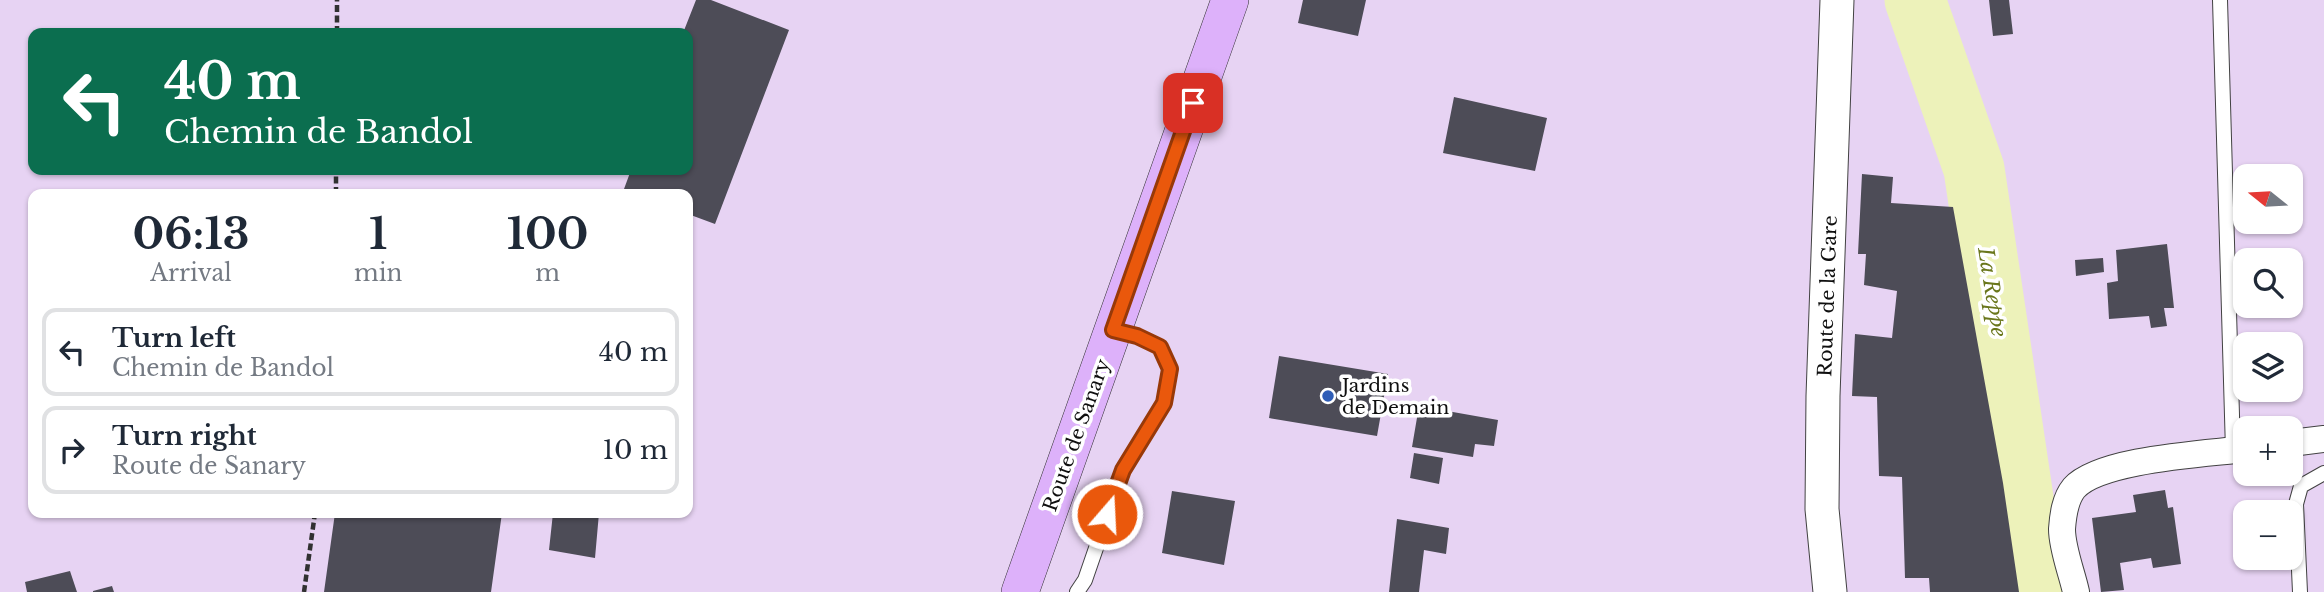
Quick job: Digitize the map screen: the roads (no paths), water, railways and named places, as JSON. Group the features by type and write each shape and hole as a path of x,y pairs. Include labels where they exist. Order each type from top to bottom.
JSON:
{"main road":[{"name":"Route de Sanary","path":"1020,592 1230,0"}],"street":[{"name":"Route de la Gare","path":"1830,592 1822,509 1823,408 1837,0"},
{"path":"2303,442 2324,439"},
{"path":"2076,592 2062,531 2068,496 2075,487 2086,479 2119,466 2233,451"}],"lane":[{"path":"2220,0 2238,416"},
{"path":"1077,592 1085,580 1123,470 1164,403 1170,369 1160,347 1137,336 1113,330"},
{"path":"2300,592 2296,504 2301,486 2324,472"}],"waterway":[{"name":"La Reppe","path":"1915,0 1974,169 2037,592"}],"place":[{"name":"Jardins de Demain","path":"1328,396"}]}
